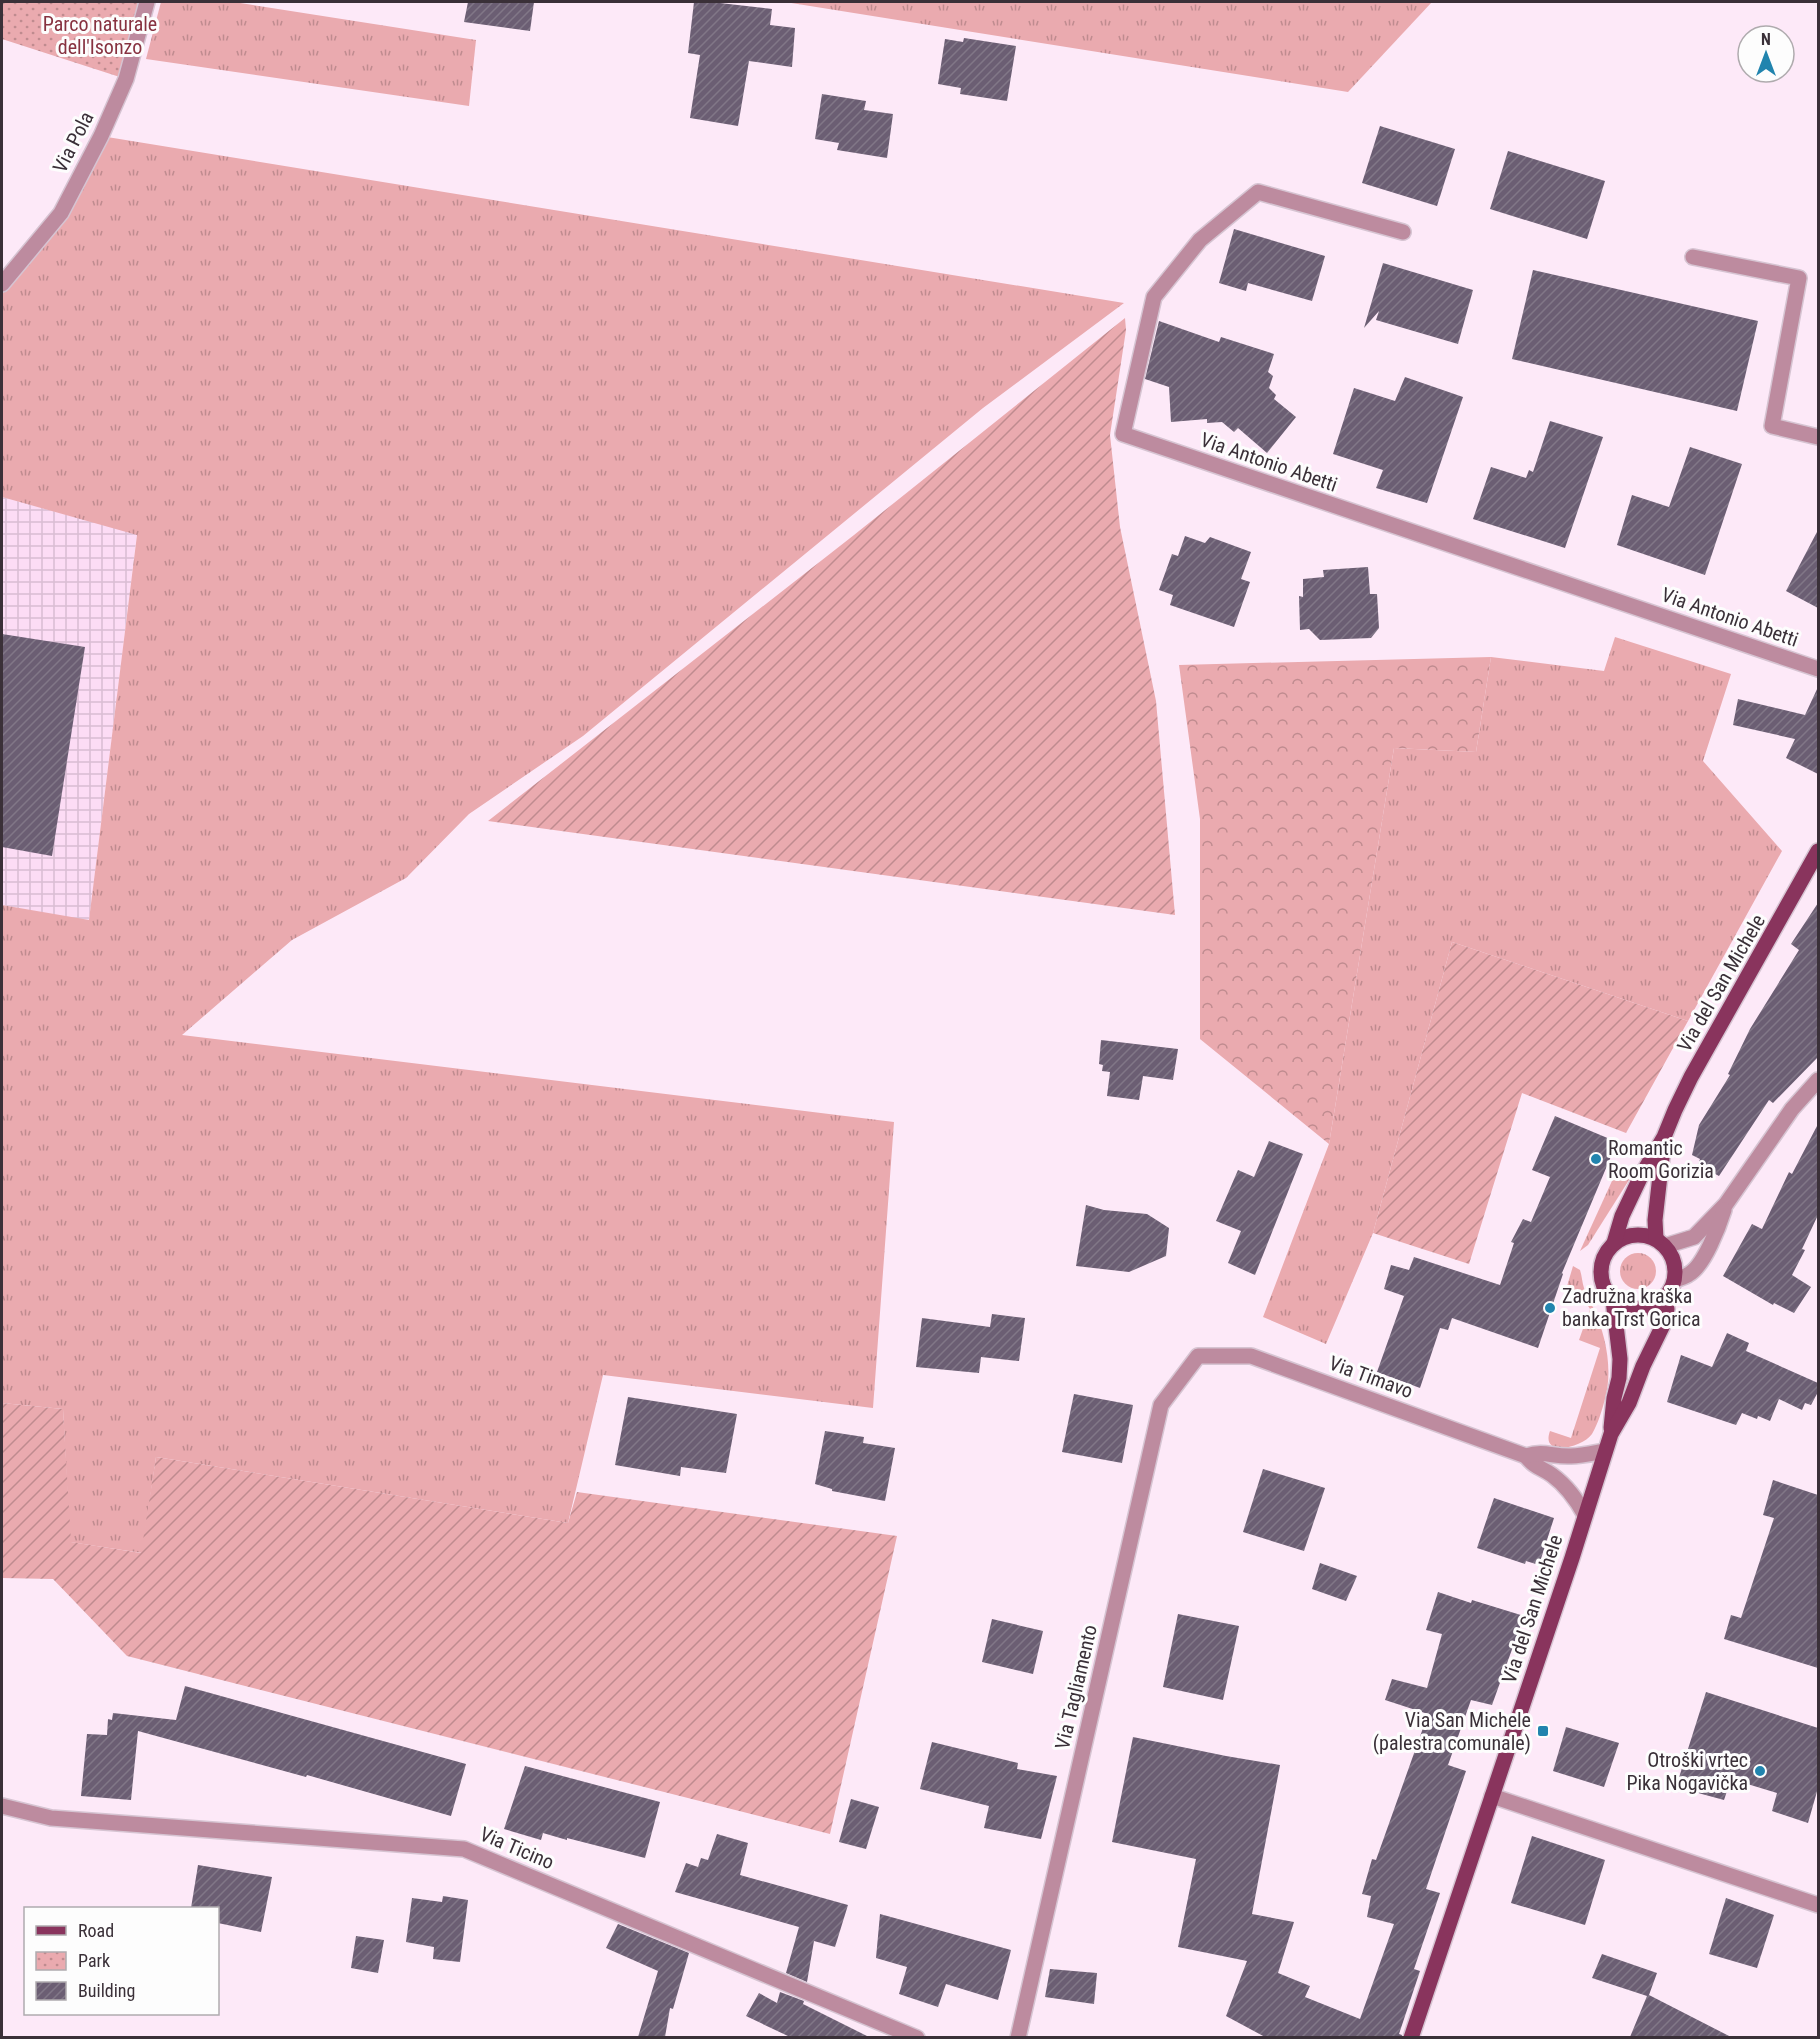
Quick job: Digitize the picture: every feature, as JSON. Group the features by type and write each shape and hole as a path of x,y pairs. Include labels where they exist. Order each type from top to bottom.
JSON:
{"main road":[{"name":"Via del San Michele","path":"1611,1434 1620,1359 1613,1300 1605,1290 1601,1278 1606,1253 1614,1243 1622,1216 1641,1176 1664,1137 1691,1077 1818,851"},
{"name":"Via del San Michele","path":"1411,2037 1605,1450 1611,1434 1629,1403 1643,1366 1664,1323 1667,1309 1663,1300 1671,1291 1676,1268 1672,1256 1661,1242 1655,1220 1664,1137"},
{"path":"1614,1243 1627,1236 1642,1235 1661,1242"},
{"path":"1613,1300 1625,1307 1638,1309 1651,1307 1663,1300"}],"street":[{"name":"Via Pola","path":"2,284 61,213 101,136 126,79 147,2"},
{"name":"Via Antonio Abetti","path":"1403,232 1258,192 1200,240 1154,297 1123,434 1818,669"},
{"path":"1694,257 1799,278 1772,426 1818,437"},
{"path":"1661,1242 1694,1237 1726,1204 1792,1109 1818,1080"},
{"path":"1675,1280 1691,1274 1697,1267 1716,1235 1726,1204"},
{"name":"Via Timavo","path":"1198,1356 1251,1356 1526,1456 1533,1466 1550,1474 1573,1494 1585,1515"},
{"name":"Via Tagliamento","path":"1018,2037 1161,1405 1198,1356"},
{"name":"Via Timavo","path":"1526,1456 1539,1452 1580,1456 1605,1450"},
{"path":"1492,1796 1818,1905"},
{"name":"Via Ticino","path":"2,1806 51,1818 464,1849 917,2037"}],"shaded area":[{"path":"2,497 137,534 89,921 2,905"}],"green space":[{"name":"Parco naturale dell'Isonzo","path":"2,2 147,2 126,79 2,39"},
{"path":"161,2 234,2 476,40 469,106 146,59"},
{"path":"785,2 1432,2 1348,92"},
{"path":"101,136 1124,303 983,408 583,736 469,814 406,878 292,940 182,1035 894,1122 873,1408 603,1375 568,1523 156,1457 142,1553 70,1542 63,1409 2,1403 2,905 89,920 137,535 2,497 2,284 61,213"},
{"path":"1125,318 1126,330 1110,435 1120,527 1156,701 1175,915 488,821 854,535"},
{"path":"1615,637 1731,674 1703,761 1782,851 1688,1021 1452,942 1373,1233 1326,1344 1263,1317 1329,1144 1394,748 1476,752 1491,657 1604,671"},
{"path":"1491,657 1476,752 1394,748 1329,1144 1200,1039 1200,819 1179,665"},
{"path":"1452,942 1688,1021 1626,1133 1522,1093 1469,1264 1373,1233"},
{"path":"1617,1170 1628,1176 1629,1180 1588,1245 1580,1251"},
{"path":"1638,1253 1651,1258 1656,1271 1651,1284 1638,1289 1625,1284 1620,1271 1625,1258"},
{"path":"1573,1266 1580,1270 1585,1291 1602,1330 1607,1353 1607,1388 1600,1417 1592,1434 1580,1443 1556,1448 1551,1445 1550,1431 1571,1438 1600,1348 1579,1340 1590,1309 1583,1298 1565,1293"},
{"path":"2,1403 63,1409 71,1542 141,1553 156,1457 568,1523 577,1492 897,1536 830,1834 127,1656 53,1579 2,1578"}],"building":[{"path":"468,2 534,2 530,31 464,22"},
{"path":"694,2 772,9 770,25 795,28 792,67 749,61 738,126 690,118 700,55 688,53"},
{"path":"964,38 1016,46 1007,101 960,94 961,88 938,84 945,39 963,42"},
{"path":"822,94 866,101 864,110 893,114 887,158 837,150 839,143 815,139"},
{"path":"1380,126 1455,149 1437,206 1362,183"},
{"path":"1508,151 1605,181 1587,239 1490,209"},
{"path":"1234,229 1325,256 1312,301 1248,283 1246,291 1219,283"},
{"path":"1383,263 1473,290 1458,344 1376,320 1379,311 1364,328"},
{"path":"1533,270 1758,321 1737,411 1512,359"},
{"path":"1159,321 1219,342 1221,337 1274,354 1268,372 1273,376 1269,388 1276,395 1274,399 1296,417 1267,453 1238,428 1234,432 1222,422 1207,423 1207,419 1171,422 1169,387 1145,379"},
{"path":"1405,377 1463,397 1427,503 1376,488 1383,470 1333,454 1354,388 1395,401"},
{"path":"1550,421 1603,437 1565,548 1473,519 1491,467 1526,478 1529,470 1533,472"},
{"path":"1690,447 1742,464 1705,575 1617,545 1632,495 1669,507"},
{"path":"1818,530 1818,608 1786,591"},
{"path":"1185,536 1205,543 1210,537 1251,552 1241,579 1250,582 1234,627 1170,605 1173,595 1159,590 1172,554 1178,556"},
{"path":"1368,567 1370,594 1377,594 1379,628 1371,638 1320,640 1309,629 1300,630 1299,596 1303,597 1303,579 1324,577 1323,570"},
{"path":"2,634 85,647 52,856 2,847"},
{"path":"1818,687 1818,774 1786,758 1795,739 1733,725 1738,699 1805,715"},
{"path":"1818,903 1818,1057 1773,1103 1769,1100 1719,1176 1698,1165 1700,1159 1692,1155 1699,1125 1730,1075 1728,1074 1750,1029 1799,950 1791,944"},
{"path":"1101,1040 1178,1049 1173,1080 1143,1076 1139,1100 1107,1096 1110,1072 1102,1071 1103,1065 1099,1064"},
{"path":"1555,1116 1617,1142 1562,1273 1538,1348 1452,1318 1448,1330 1440,1328 1420,1388 1377,1372 1404,1296 1384,1289 1391,1265 1409,1270 1414,1257 1500,1285 1514,1243 1511,1242 1523,1219 1531,1222 1550,1177 1532,1170"},
{"path":"1818,1124 1818,1215 1802,1249 1805,1250 1792,1275 1811,1287 1794,1313 1774,1303 1773,1305 1723,1276 1752,1224 1762,1229 1789,1172 1792,1174"},
{"path":"1269,1141 1303,1154 1255,1275 1228,1263 1241,1231 1216,1221 1238,1170 1254,1177"},
{"path":"1086,1205 1104,1210 1147,1214 1169,1228 1166,1256 1129,1272 1076,1266"},
{"path":"992,1314 1025,1318 1019,1361 981,1357 979,1373 916,1367 922,1318 990,1327"},
{"path":"1727,1333 1749,1343 1746,1351 1818,1383 1818,1392 1811,1405 1805,1403 1802,1410 1779,1399 1770,1421 1742,1413 1736,1425 1667,1402 1681,1355 1712,1367"},
{"path":"1074,1394 1133,1405 1122,1463 1062,1452"},
{"path":"628,1397 737,1414 726,1473 681,1467 680,1476 615,1465"},
{"path":"825,1431 864,1437 863,1443 895,1448 885,1501 832,1491 832,1489 815,1484"},
{"path":"1263,1469 1325,1488 1304,1551 1243,1532"},
{"path":"1773,1480 1818,1495 1818,1668 1724,1639 1731,1615 1741,1618 1774,1518 1763,1515"},
{"path":"1494,1498 1554,1518 1539,1565 1526,1561 1525,1564 1477,1548"},
{"path":"1320,1563 1357,1576 1346,1601 1312,1589"},
{"path":"1438,1592 1524,1616 1492,1705 1471,1700 1448,1765 1466,1771 1426,1889 1440,1893 1414,1969 1420,1971 1399,2034 1402,2037 1265,2037 1226,2016 1247,1961 1178,1947 1196,1859 1112,1842 1133,1737 1280,1765 1252,1914 1294,1922 1278,1973 1310,1986 1305,1997 1360,2019 1394,1924 1367,1917 1371,1896 1362,1894 1372,1859 1376,1860 1428,1714 1385,1700 1392,1679 1427,1688 1442,1634 1426,1630"},
{"path":"1178,1614 1239,1626 1223,1700 1163,1687"},
{"path":"992,1619 1043,1631 1033,1674 982,1662"},
{"path":"185,1686 466,1764 451,1816 307,1775 306,1777 138,1731 131,1800 81,1796 87,1734 107,1735 108,1719 112,1720 113,1713 176,1720"},
{"path":"1706,1692 1818,1728 1818,1788 1808,1823 1772,1811 1777,1793 1731,1779 1724,1800 1676,1787"},
{"path":"1566,1727 1619,1743 1604,1787 1553,1771"},
{"path":"932,1742 1018,1763 1017,1769 1057,1776 1041,1839 984,1828 989,1806 920,1789"},
{"path":"525,1766 660,1802 645,1858 543,1833 541,1840 504,1829"},
{"path":"851,1799 879,1807 866,1849 839,1842"},
{"path":"717,1834 748,1843 740,1875 848,1905 835,1947 814,1941 807,1982 786,1973 799,1927 675,1892 686,1863 698,1867 701,1858 708,1860"},
{"path":"1532,1836 1605,1860 1585,1925 1511,1903"},
{"path":"198,1865 272,1877 261,1932 219,1923 219,1907 191,1907"},
{"path":"443,1896 468,1900 460,1962 433,1959 434,1947 406,1942 412,1898 442,1902"},
{"path":"1726,1898 1774,1915 1757,1968 1709,1954"},
{"path":"880,1914 1011,1950 998,2000 946,1984 938,2007 899,1994 907,1967 876,1958"},
{"path":"618,1924 689,1953 673,2009 670,2008 665,2037 638,2037 658,1971 606,1948"},
{"path":"356,1936 384,1940 378,1973 351,1968"},
{"path":"1602,1954 1657,1973 1649,1995 1731,2037 1630,2037 1647,1996 1592,1978"},
{"path":"1050,1969 1097,1973 1094,2004 1045,1997"},
{"path":"780,1992 804,2001 803,2004 869,2037 790,2037 746,2016 759,1993 777,2003"}],"place":[{"name":"Romantic Room Gorizia","path":"1596,1159"},
{"name":"Zadružna kraška banka Trst Gorica","path":"1550,1308"},
{"name":"Via San Michele (palestra comunale)","path":"1543,1731"},
{"name":"Otroški vrtec Pika Nogavička","path":"1760,1771"}]}
